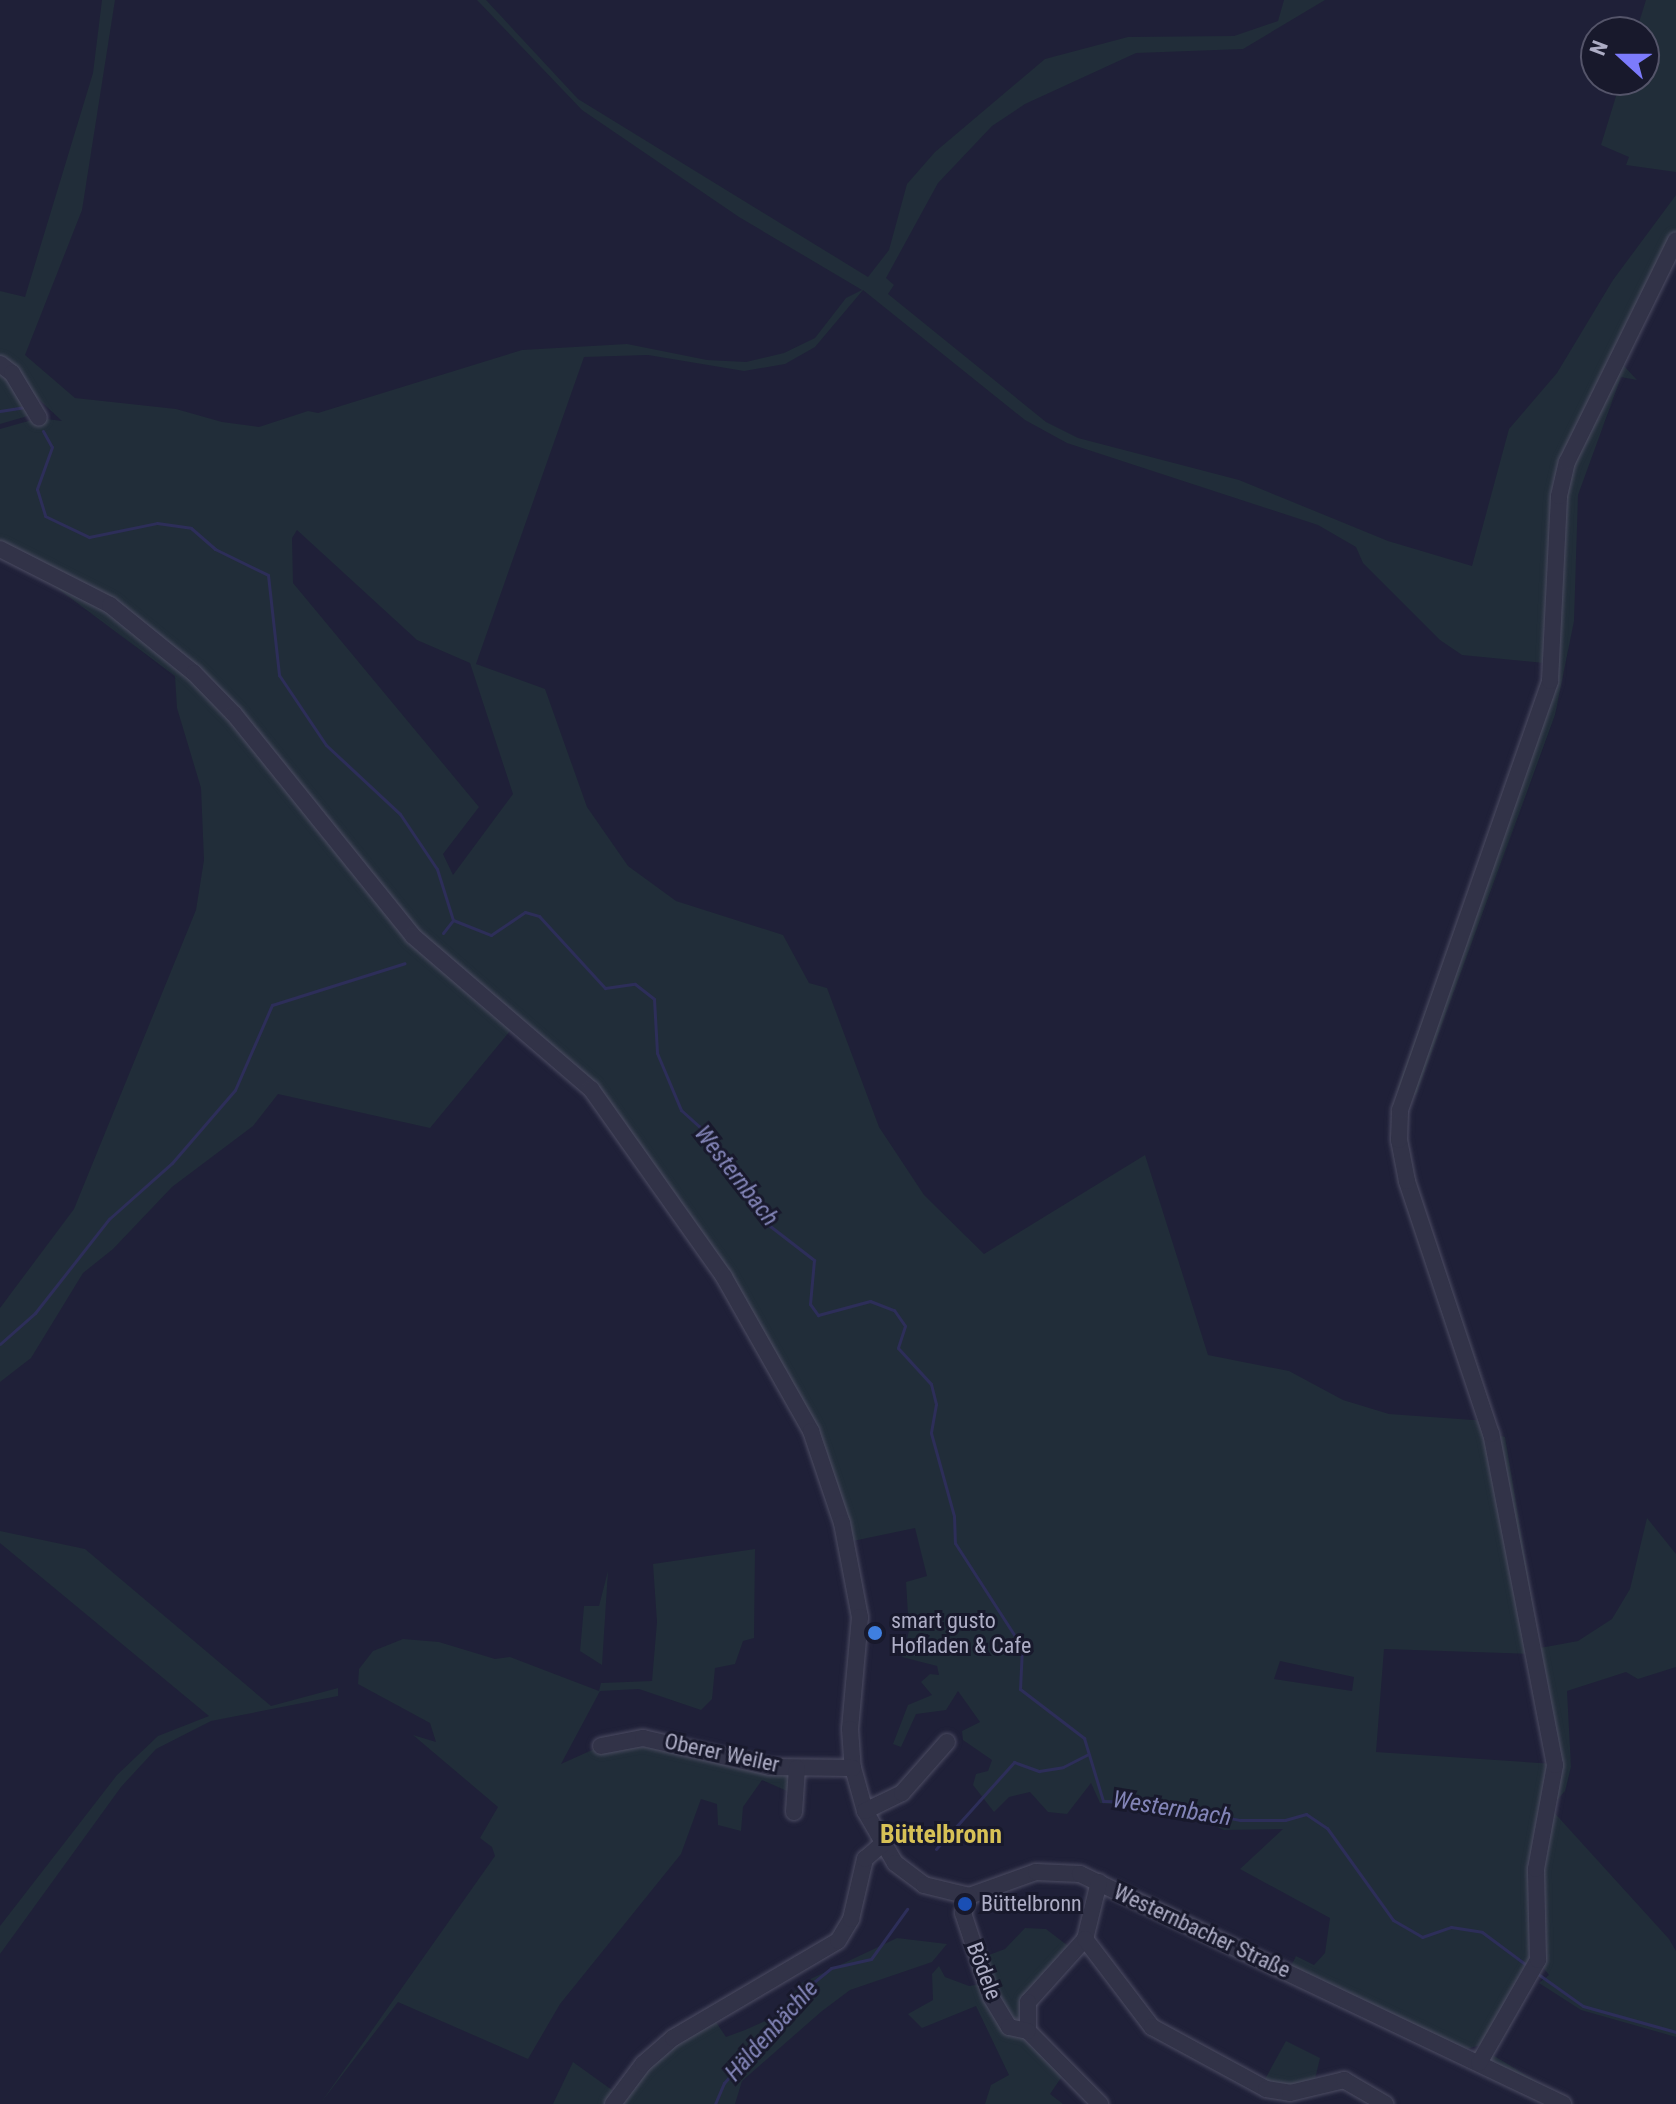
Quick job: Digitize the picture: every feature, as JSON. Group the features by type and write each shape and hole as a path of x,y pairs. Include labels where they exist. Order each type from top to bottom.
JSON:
{"street":[{"path":"1479,2063 1530,1979 1538,1960 1536,1869 1555,1765 1491,1434 1407,1181 1399,1140 1400,1110 1547,692 1559,496 1567,462 1676,240"},
{"path":"0,364 12,373 39,418"},
{"path":"0,549 110,605 174,655 234,714 437,962 561,1059 591,1089 724,1277 811,1431 842,1523 860,1617 850,1729 853,1768 865,1811 881,1845 909,1877 938,1891 969,1896"},
{"name":"Oberer Weiler","path":"601,1746 643,1738 691,1746 726,1759 797,1768 853,1768"},
{"path":"865,1811 902,1793 947,1742"},
{"name":"Oberer Weiler","path":"794,1812 797,1768"},
{"path":"613,2104 643,2064 673,2038 838,1941 851,1919 865,1859 881,1845"},
{"name":"Westernbacher Straße","path":"969,1896 1053,1869 1099,1882 1563,2104"},
{"path":"1028,2031 1028,2002 1085,1939 1099,1882"},
{"name":"Bödele","path":"969,1896 963,1913 991,1997 1009,2027 1028,2031 1100,2104"},
{"path":"1085,1939 1152,2027 1266,2089 1290,2093 1344,2080 1385,2104"}],"shaded area":[{"path":"102,0 115,0 82,210 25,355 75,398 176,409 222,422 259,427 308,411 318,413 522,350 627,344 707,360 746,362 784,353 815,338 846,298 862,290 739,217 582,110 477,0 486,0 578,99 868,277 889,250 907,184 935,152 1045,59 1128,37 1234,36 1278,21 1284,0 1325,0 1243,49 1136,53 1025,104 992,126 938,183 886,278 894,285 888,294 1046,422 1078,438 1239,480 1388,541 1472,566 1509,429 1557,373 1613,280 1676,195 1676,254 1624,366 1637,380 1621,377 1578,495 1574,621 1555,715 1416,1095 1397,1090 1540,692 1544,663 1462,655 1440,640 1363,563 1356,547 1318,525 1067,443 1025,420 863,290 815,347 785,364 744,371 648,355 584,357 476,664 545,689 587,807 628,866 676,901 783,935 809,983 827,988 879,1127 924,1195 984,1254 1145,1155 1208,1355 1289,1371 1343,1400 1389,1414 1487,1421 1492,1434 1505,1437 1540,1648 1578,1641 1612,1619 1630,1589 1647,1518 1676,1554 1676,1667 1638,1679 1626,1672 1567,1691 1571,1767 1565,1791 1550,1808 1669,1939 1676,1951 1676,2037 1581,2010 1539,1983 1549,1975 1538,1961 1486,2051 1573,2104 1563,2104 1467,2058 1484,2044 1463,2050 1290,1968 1296,1956 1314,1965 1325,1953 1330,1918 1240,1869 1283,1829 1224,1830 1183,1811 1100,1803 1091,1783 1067,1814 1048,1812 1030,1792 1009,1797 994,1812 973,1785 976,1774 988,1771 992,1760 963,1740 962,1731 980,1722 958,1691 946,1710 916,1714 901,1747 893,1744 908,1705 932,1695 921,1682 930,1674 939,1675 937,1666 902,1657 909,1631 906,1582 927,1576 915,1528 853,1541 811,1431 618,1121 515,1025 430,1128 278,1094 253,1126 172,1187 113,1249 83,1273 31,1358 0,1382 0,1308 74,1209 196,910 204,860 201,788 177,708 175,676 41,576 0,557 0,429 39,418 62,421 4,367 31,415 0,424 0,291 25,297 93,73","holes":["297,530 417,640 470,663 513,794 453,875 443,854 479,807 293,583 292,538","1384,1649 1531,1654 1554,1764 1376,1752","1280,1661 1354,1677 1352,1691 1274,1679"]},
{"path":"1646,0 1676,0 1676,172 1626,165 1629,157 1601,145 1616,96 1660,96 1660,16 1641,16"},
{"path":"0,1531 85,1549 271,1706 338,1688 338,1696 211,1721 156,1749 121,1787 0,1954 0,1926 117,1775 158,1736 209,1716 0,1543"},
{"path":"755,1549 754,1638 743,1641 735,1664 715,1668 712,1699 701,1710 639,1689 600,1691 561,1764 601,1746 643,1738 797,1768 794,1794 762,1780 743,1807 741,1831 718,1825 717,1804 701,1799 681,1854 560,2004 528,2059 398,2002 320,2104 495,1856 492,1847 480,1838 498,1807 413,1735 436,1742 430,1723 358,1684 359,1669 373,1651 403,1639 439,1642 495,1659 510,1657 599,1691 601,1683 652,1681 657,1622 653,1564"},
{"path":"608,1571 602,1665 580,1651 584,1606 599,1606"},
{"path":"1025,1928 1046,1929 1076,1952 1037,1990 1028,2031 1065,2072 1050,2094 1063,2104 985,2104 991,2085 1009,2075 976,2006 922,2028 908,2014 933,2000 932,1974 939,1966 945,1977 969,1986 986,1983 978,1959 1005,1949"},
{"path":"897,1938 947,1944 932,1962 850,1990 822,2011 742,2081 735,2104 613,2104 627,2082 710,2013 726,2037 745,2030 776,2016 800,1984"},
{"path":"1286,2041 1320,2058 1315,2079 1292,2087 1264,2081"},
{"path":"573,2062 612,2090 608,2104 553,2104"}],"waterway":[{"name":"Westernbach","path":"0,411 24,407"},
{"name":"Westernbach","path":"43,431 52,447 37,489 45,516 89,537 157,523 191,528 215,549 268,575 279,675 326,745 400,814 437,869 453,920 491,935 525,912 539,916 605,988 635,984 654,999 657,1053 681,1110 699,1126 770,1226 814,1260 810,1304 818,1315 870,1301 894,1310 905,1326 898,1348 931,1384 936,1404 931,1433 954,1516 955,1543 1022,1647 1020,1689 1084,1738 1103,1801 1147,1802 1240,1820 1285,1820 1306,1814 1327,1828 1393,1920 1422,1937 1451,1927 1482,1932 1529,1967"},
{"path":"443,933 453,920"},
{"path":"0,1344 35,1313 109,1219 172,1163 235,1090 272,1005 405,963"},
{"name":"Häldenbächle","path":"936,1849 1014,1762 1039,1771 1063,1767 1087,1755"},
{"name":"Häldenbächle","path":"715,2104 724,2083 809,1986 831,1968 871,1959 907,1909"},
{"name":"Westernbach","path":"1538,1974 1583,2006 1676,2032"}],"place":[{"name":"smart gusto Hofladen & Cafe","path":"875,1633"},
{"name":"Büttelbronn","path":"965,1904"}],"district":[{"name":"Büttelbronn","path":"941,1835"}]}
